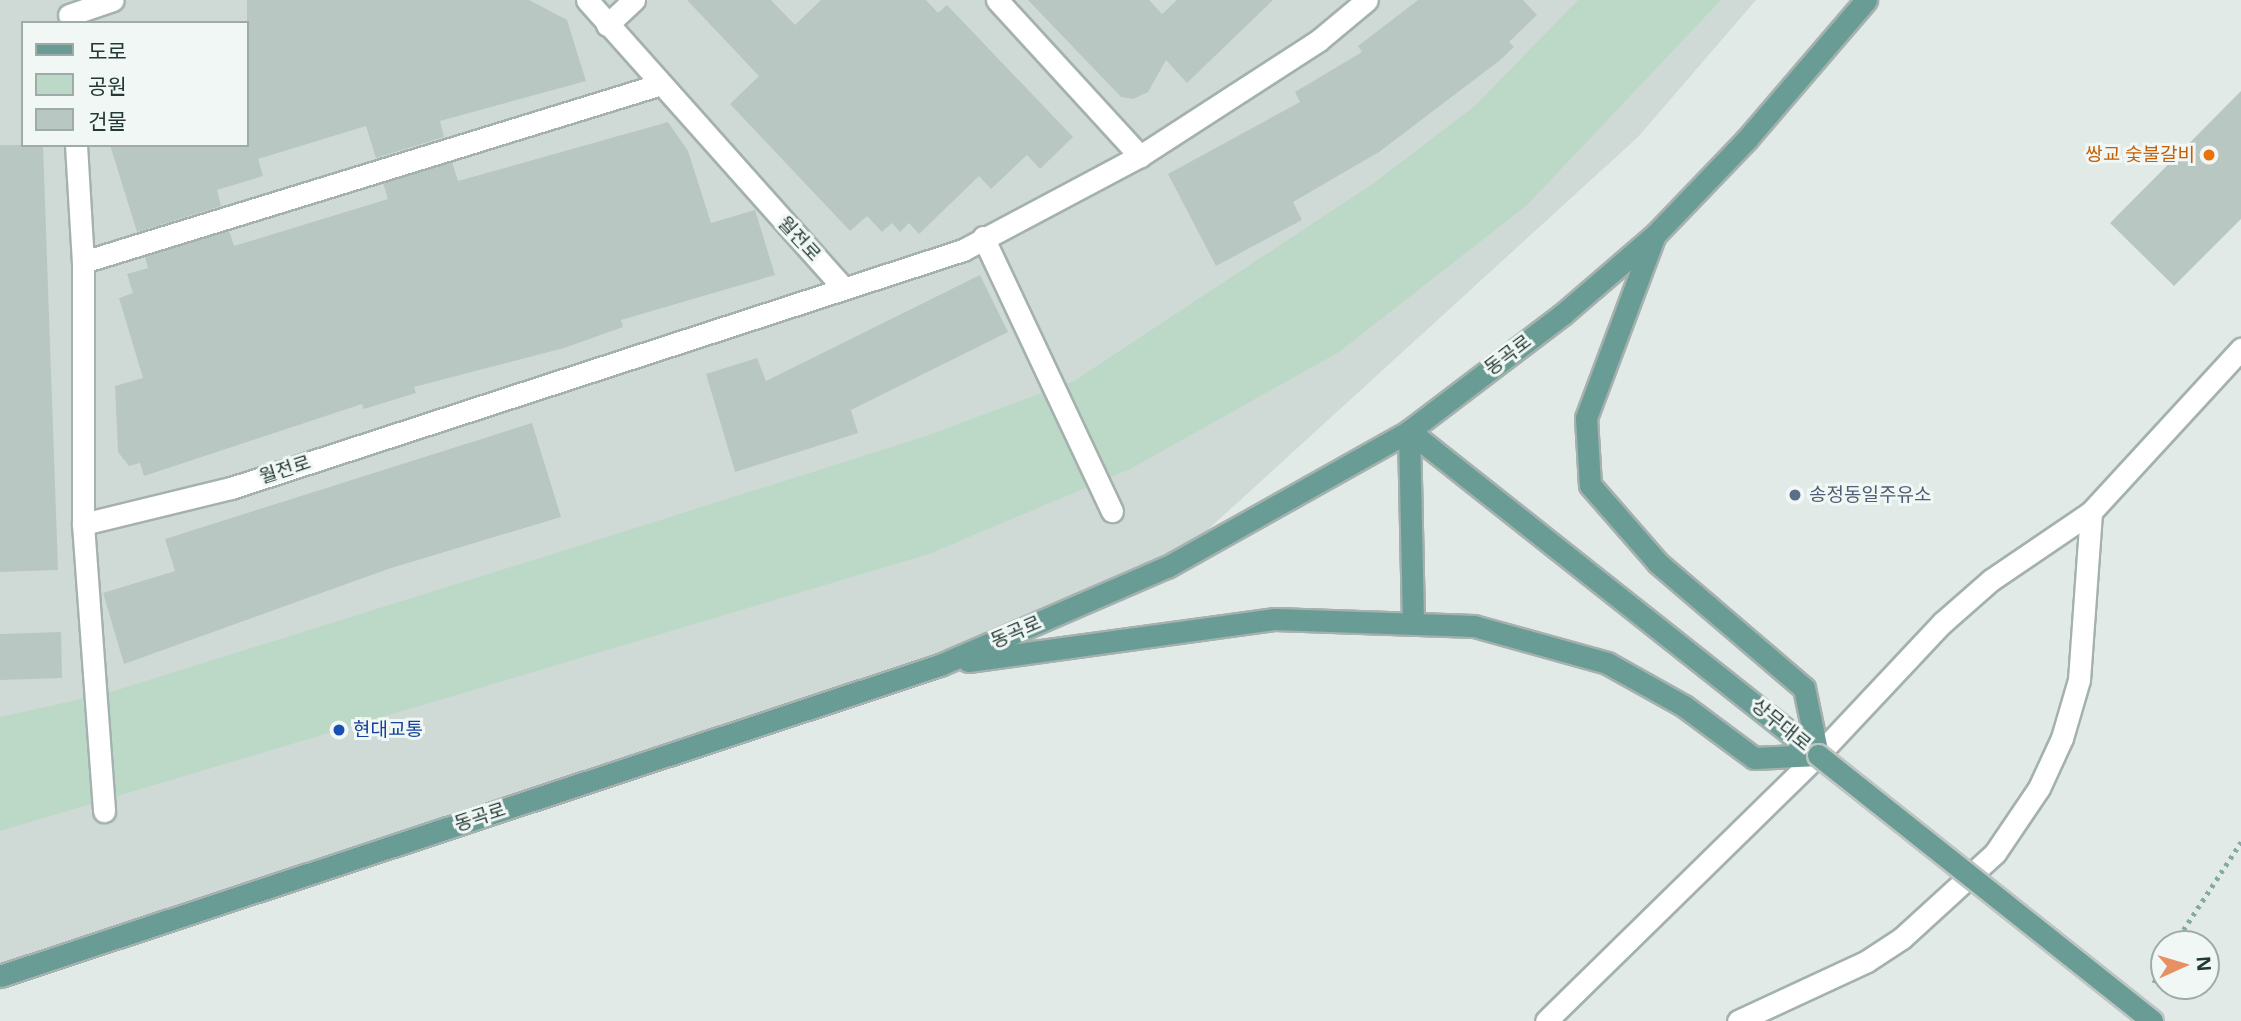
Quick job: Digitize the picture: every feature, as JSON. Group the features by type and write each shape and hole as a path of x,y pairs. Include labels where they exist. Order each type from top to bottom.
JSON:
{"main road":[{"name":"동곡로","path":"0,976 940,665 1167,567 1409,431 1563,314 1655,235 1747,139 1866,0"},
{"path":"940,665 1275,619 1413,620 1474,626 1607,663 1684,706 1755,758 1818,755 1804,688 1658,563 1590,485 1586,418 1655,235"},
{"path":"1409,431 1413,620"},
{"name":"상무대로","path":"1409,431 2152,1021"}],"street":[{"path":"69,12 113,0"},
{"name":"월전로","path":"587,0 657,85 844,288"},
{"path":"607,25 634,0"},
{"name":"월전로","path":"83,524 231,488 963,250 983,237 1140,156 1319,40 1367,0"},
{"path":"1000,1 1140,156"},
{"path":"83,262 657,85"},
{"path":"76,147 83,262 83,524 104,811"},
{"path":"983,237 1112,511"},
{"path":"1546,1021 1818,755 1942,623 1991,580 2091,512 2241,349"},
{"path":"1738,1021 1867,961 1902,938 1995,853 2039,788 2062,738 2079,680 2091,512"}],"path":[{"path":"2183,930 2241,842"}],"shaded area":[{"path":"0,0 1756,0 1638,137 1167,567 940,665 0,976"}],"green space":[{"path":"1578,0 1721,0 1527,205 1339,352 1130,469 929,554 0,831 0,717 104,694 556,553 920,438 1074,381 1374,183 1476,105"}],"building":[{"path":"247,0 529,0 567,20 586,81 440,121 444,137 376,158 366,126 258,159 263,176 217,190 221,206 137,232 111,147 248,147"},
{"path":"687,0 771,0 795,25 821,0 926,0 938,13 947,5 1073,137 1040,169 1027,155 991,189 979,176 919,234 909,223 900,232 892,223 882,232 867,216 850,231 730,104 759,76"},
{"path":"1028,0 1149,0 1162,14 1177,0 1273,0 1187,83 1166,60 1148,92 1133,99 1121,97"},
{"path":"1418,0 1523,0 1537,15 1509,42 1514,47 1499,61 1379,152 1293,202 1302,220 1216,266 1168,174 1300,102 1295,92 1362,52 1358,46"},
{"name":"쌍교 숯불갈비","path":"2241,91 2241,219 2174,286 2110,223"},
{"path":"668,122 688,151 711,223 755,210 775,275 621,320 623,327 564,348 414,387 416,393 364,409 362,404 144,476 140,463 129,466 118,452 115,386 143,378 119,298 133,293 127,274 148,268 145,257 229,231 234,246 388,199 383,183 452,162 458,181"},
{"path":"0,145 21,145 43,147 58,570 0,572"},
{"path":"980,275 1008,332 851,410 858,433 735,472 706,374 757,358 766,381"},
{"path":"532,423 561,517 388,569 124,664 103,593 175,571 165,539"},
{"path":"61,632 62,678 0,680 0,634"}],"place":[{"name":"쌍교 숯불갈비","path":"2209,155"},
{"name":"송정동일주유소","path":"1795,495"},
{"name":"현대교통","path":"339,730"}]}
